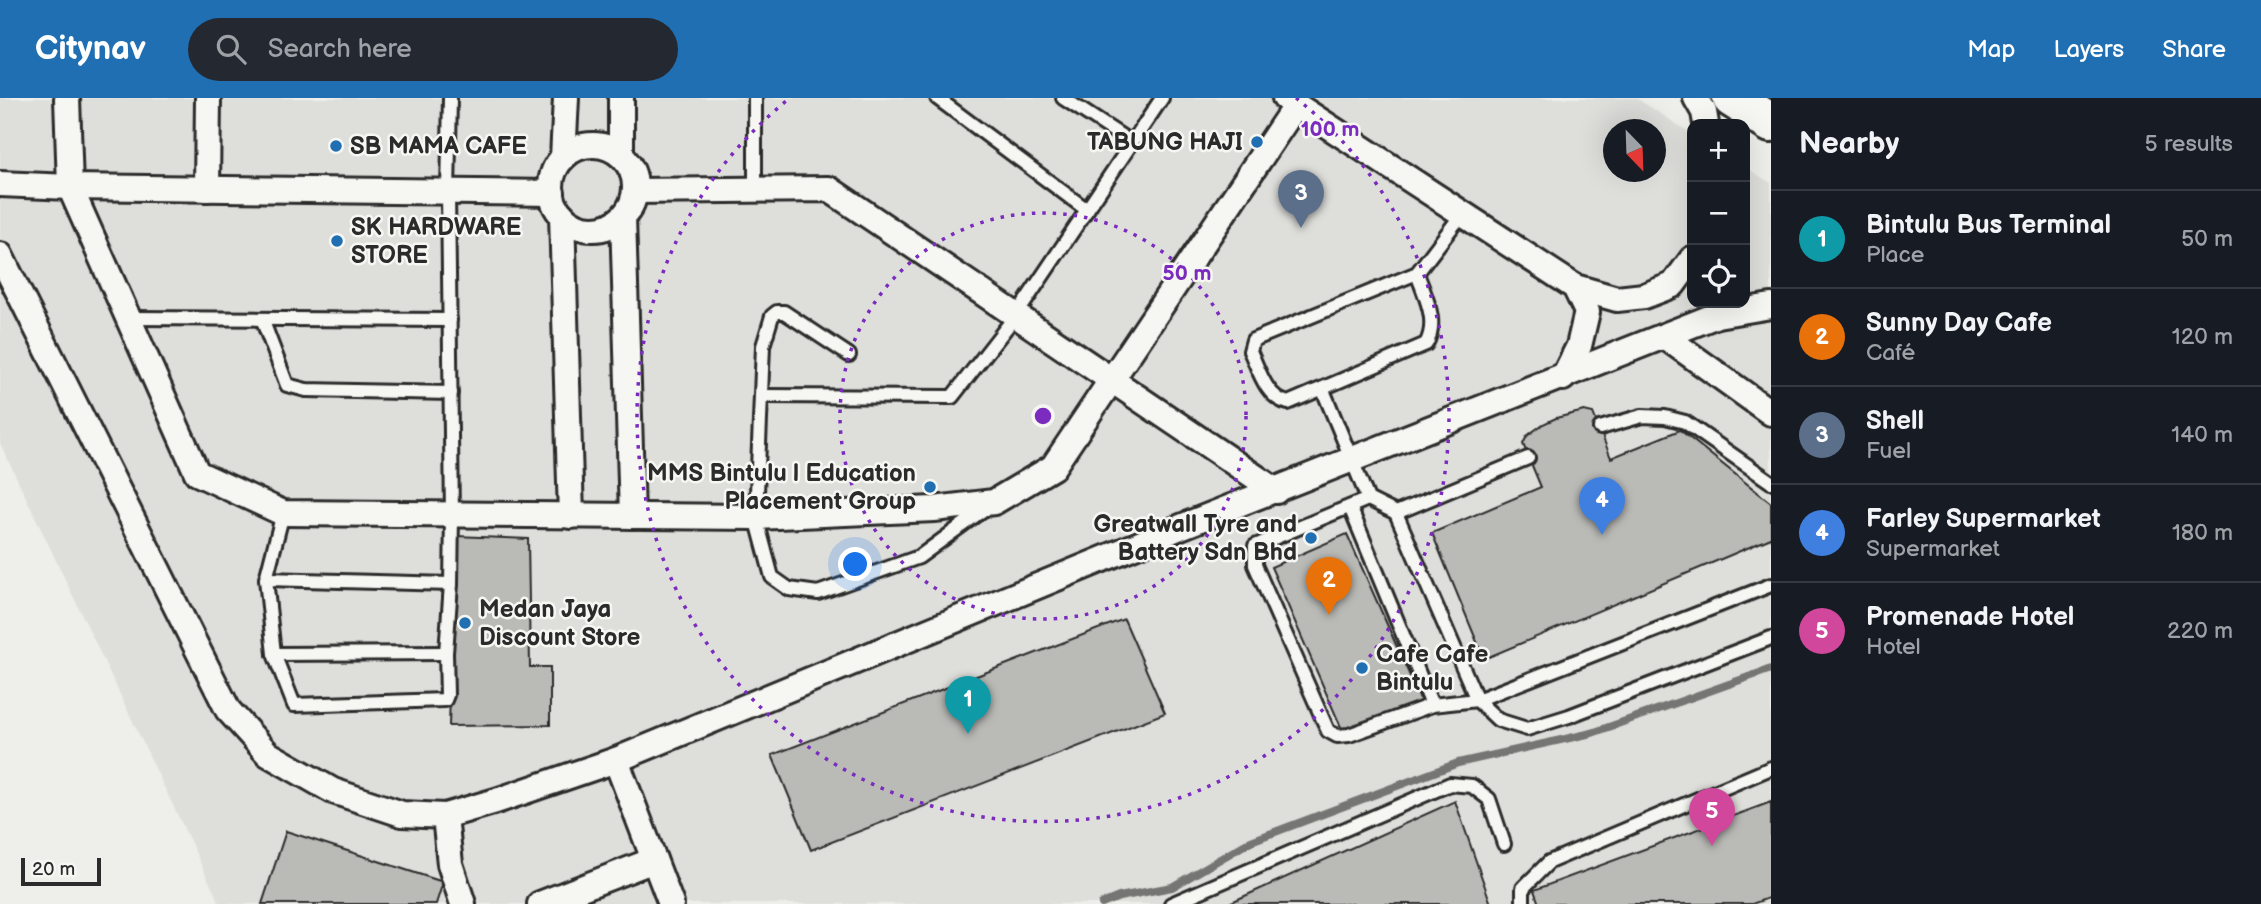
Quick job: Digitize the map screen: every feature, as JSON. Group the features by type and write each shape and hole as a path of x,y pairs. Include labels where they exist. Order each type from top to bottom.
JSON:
{"main road":[{"path":"1732,98 1771,123"}],"street":[{"path":"67,98 70,187 197,473 283,513 756,517 934,509 994,502 1053,467 1113,379 1290,102 1575,287 1618,299 1644,296 1673,285 1687,266"},
{"path":"206,189 208,98"},
{"path":"563,158 566,98"},
{"path":"621,98 621,155"},
{"path":"1696,98 1705,119"},
{"path":"585,146 598,146 621,155 630,165 635,177 632,205 624,217 612,225 585,229 572,224 562,215 555,205 552,180 563,158 573,150 585,146"},
{"path":"0,184 552,193"},
{"path":"635,191 829,189 1276,491"},
{"path":"562,215 571,516"},
{"path":"624,217 632,516"},
{"path":"0,255 229,710 268,754 333,792 402,814 445,816 496,802 616,760 1183,526 1664,336 1717,316 1771,306"},
{"path":"1563,378 1579,346 1587,312 1575,287"},
{"path":"1664,336 1771,413"},
{"path":"616,760 671,904"},
{"path":"445,816 450,864 463,904"},
{"path":"540,904 654,860"}],"lane":[{"path":"283,513 266,579 274,653 292,702 296,705 444,700 447,695 446,653 452,515 448,192 450,98"},
{"path":"755,98 755,190"},
{"path":"937,98 1087,210"},
{"path":"1063,98 1132,143"},
{"path":"761,396 952,397 1017,314 1162,98"},
{"path":"1418,273 1432,317 1433,333 1426,344 1287,403 1277,401 1269,392 1250,351 1253,340 1418,273 1462,214"},
{"path":"849,355 784,312 777,312 772,316 763,346 756,517 772,577 789,589 818,593 919,557 994,502"},
{"path":"128,318 450,320"},
{"path":"262,319 287,385 306,390 451,394"},
{"path":"1323,390 1368,499 1396,513 1477,700 1497,720 1527,729 1569,716 1771,638"},
{"path":"1601,428 1642,416 1665,417 1685,422 1771,482"},
{"path":"1396,513 1528,458"},
{"path":"1368,499 1255,546 1255,565 1269,599 1328,731 1337,736 1349,735 1432,705 1477,700 1771,585"},
{"path":"1350,507 1432,705"},
{"path":"266,579 451,584"},
{"path":"274,653 446,653"},
{"path":"1523,904 1523,888 1549,862 1771,768"},
{"path":"1171,904 1450,784 1472,786 1489,799 1504,844"}],"shaded area":[{"path":"0,98 1636,98 1687,131 1687,308 1750,308 1750,170 1771,183 1771,904 220,904 0,443"}],"building":[{"path":"1584,411 1593,413 1611,458 1680,430 1771,503 1771,538 1484,659 1432,533 1541,487 1523,444 1527,436 1556,418"},
{"path":"1347,534 1421,701 1344,734 1271,567"},
{"path":"455,536 528,539 530,667 550,667 550,725 449,726"},
{"path":"1124,619 1165,713 811,850 772,755"},
{"path":"1455,801 1491,904 1227,904"},
{"path":"1771,802 1771,897 1752,904 1539,904 1534,890"},
{"path":"286,831 443,882 436,904 262,904"}],"waterway":[{"path":"1102,904 1119,897 1172,887 1251,841 1458,763 1592,733 1771,669"}],"place":[{"name":"TABUNG HAJI","path":"1257,142"},
{"name":"SB MAMA CAFE","path":"336,146"},
{"name":"Shell","path":"1301,228"},
{"name":"SK HARDWARE STORE","path":"337,241"},
{"name":"MMS Bintulu | Education Placement Group","path":"930,487"},
{"name":"Farley Supermarket","path":"1602,535"},
{"name":"Greatwall Tyre and Battery Sdn Bhd","path":"1311,538"},
{"name":"Sunny Day Cafe","path":"1329,615"},
{"name":"Medan Jaya Discount Store","path":"465,623"},
{"name":"Cafe Cafe Bintulu","path":"1362,668"},
{"name":"Bintulu Bus Terminal","path":"968,734"},
{"name":"Promenade Hotel","path":"1712,846"}]}
